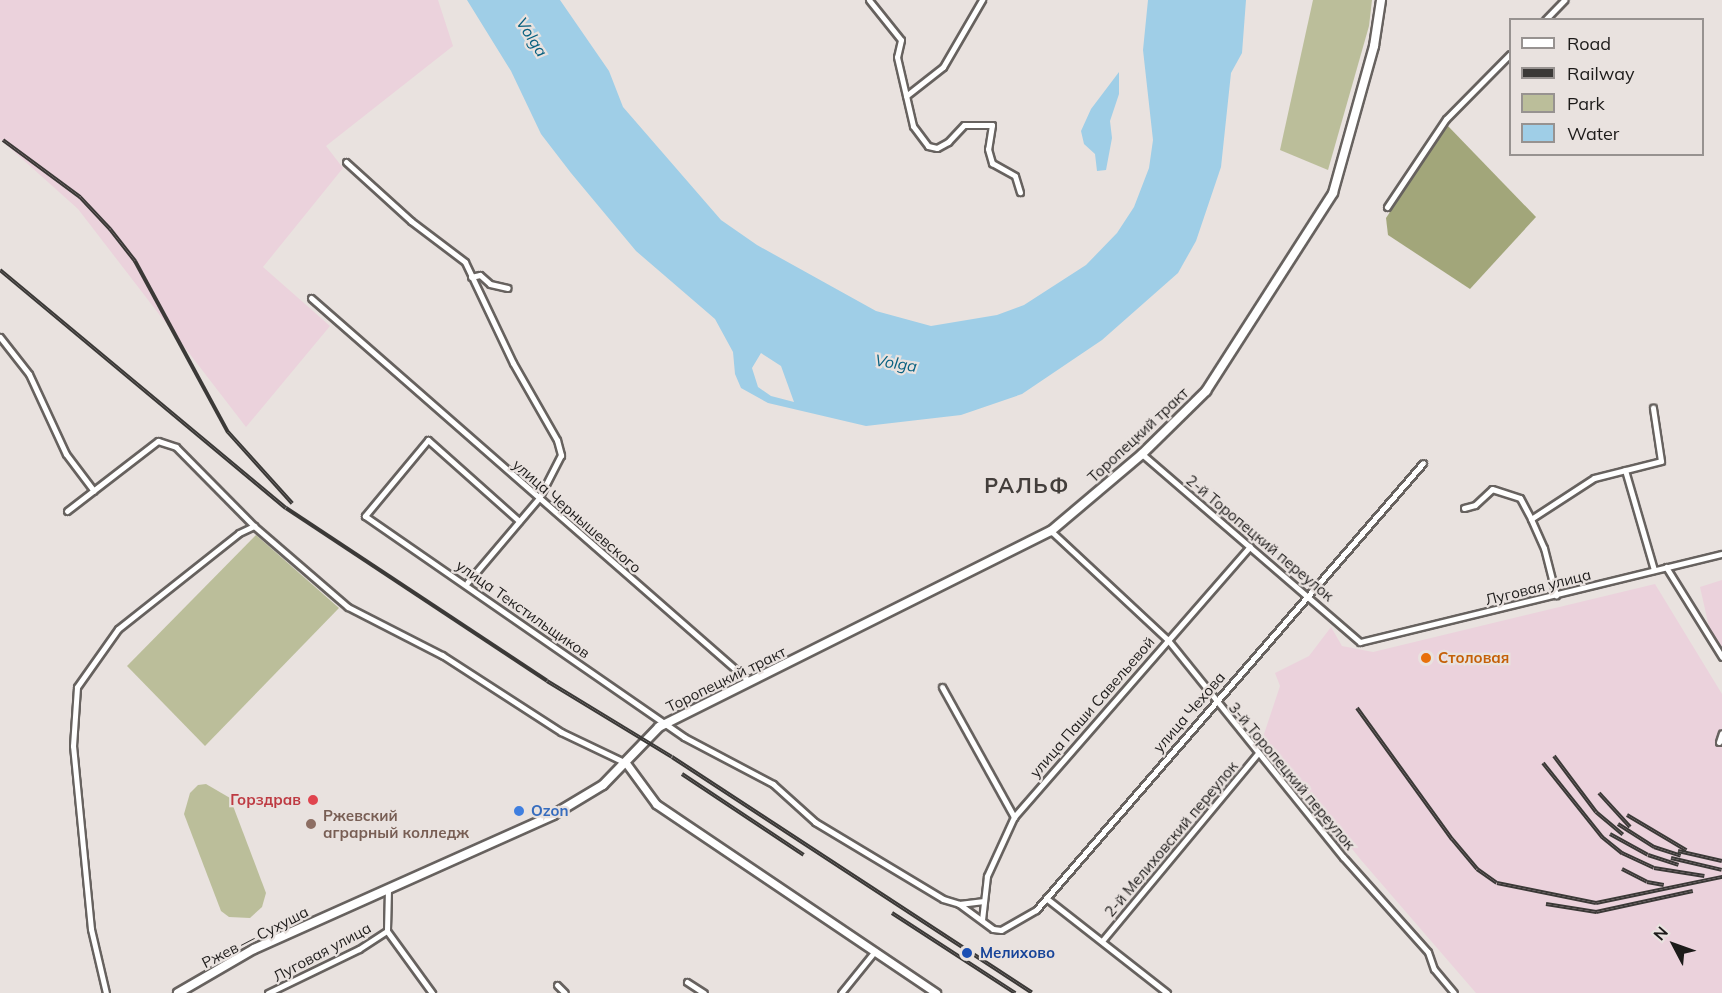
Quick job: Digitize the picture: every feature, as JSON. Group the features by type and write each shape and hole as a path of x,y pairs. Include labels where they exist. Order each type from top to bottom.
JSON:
{"main road":[{"name":"Торопецкий тракт","path":"626,762 645,740 666,724 1051,531 1142,454 1206,391 1333,193 1374,46 1382,1"},
{"path":"388,890 553,815 603,785 626,762"},
{"name":"Ржев — Сухуша","path":"178,993 254,949 388,890"}],"street":[{"path":"869,0 901,40 897,57 913,126 928,146 937,148 964,125 992,125 988,149 992,163 1015,176 1020,192"},
{"path":"906,96 942,67 982,0"},
{"path":"1547,18 1564,0"},
{"path":"1387,207 1446,119 1509,55"},
{"path":"346,162 411,221 465,262 557,440 561,454 539,498 467,583"},
{"path":"471,277 480,275 490,284 508,288"},
{"name":"улица Чернышевского","path":"311,298 388,368 750,682"},
{"path":"0,337 29,374 66,454 94,491"},
{"path":"1531,519 1594,478 1661,461 1653,408"},
{"name":"улица Текстильщиков","path":"519,521 428,440 365,516 467,583 666,724"},
{"path":"67,511 158,441 176,447 254,526 348,607 442,656 561,732 626,762 656,804 936,993"},
{"name":"2-й Торопецкий переулок","path":"1142,454 1309,595 1360,642"},
{"name":"улица Чехова","path":"959,904 993,929 1007,929 1035,910 1214,701 1423,463"},
{"path":"1625,470 1654,570"},
{"path":"1464,508 1492,489 1520,498 1544,548 1556,595"},
{"path":"106,993 91,929 74,757 77,687 118,629 239,533 254,526"},
{"name":"3-й Торопецкий переулок","path":"1051,531 1167,639 1214,701 1428,952 1434,969 1454,993"},
{"name":"улица Паши Савельевой","path":"982,920 982,901 987,876 1014,817 1250,546"},
{"name":"Луговая улица","path":"1360,642 1722,554"},
{"path":"1666,567 1722,657"},
{"path":"942,687 1014,817"},
{"path":"666,724 773,784 816,822 926,891 959,904 982,901"},
{"path":"1719,742 1722,733"},
{"name":"2-й Мелиховский переулок","path":"1102,941 1258,753"},
{"path":"388,890 387,931 432,993"},
{"path":"1046,898 1167,993"},
{"name":"Луговая улица","path":"268,993 359,949 387,931"},
{"path":"841,993 875,951"},
{"path":"687,982 704,993"},
{"path":"557,986 566,993"}],"shaded area":[{"path":"0,0 438,0 453,46 326,146 343,168 263,267 330,326 246,427 78,209 0,139"},
{"path":"1722,580 1721,646 1709,627 1700,587"},
{"path":"1655,584 1722,694 1722,993 1476,993 1361,860 1263,737 1280,686 1275,673 1309,656 1331,627 1342,646 1373,652"}],"green space":[{"path":"1313,0 1372,0 1369,26 1328,170 1280,150"},
{"path":"1447,125 1536,217 1470,289 1388,235 1386,218"},
{"path":"256,535 339,608 205,746 127,666"},
{"path":"206,784 230,798 266,893 262,907 250,918 229,917 221,911 184,814 190,793 198,785"}],"water":[{"name":"Volga","path":"467,0 560,0 609,71 623,107 721,220 757,245 876,311 931,326 997,315 1024,305 1086,265 1117,233 1134,207 1149,168 1153,140 1143,50 1148,0 1246,0 1242,53 1231,73 1221,167 1196,241 1178,273 1102,340 1022,394 961,415 866,426 768,403 741,388 735,374 733,352 715,319 636,251 571,173 541,134 511,71","holes":["761,353 781,366 794,402 771,396 758,387 752,368"]},
{"path":"1119,72 1119,94 1110,121 1112,138 1106,170 1097,171 1095,154 1084,144 1081,131 1091,109"}],"railway":[{"path":"3,140 80,197 110,229 135,261 228,432 292,503"},
{"path":"0,270 286,508 547,681 672,757 1032,993"},
{"path":"1357,708 1452,839 1477,869 1497,883 1596,903 1722,877"},
{"path":"1554,756 1596,812 1623,835"},
{"path":"1543,763 1602,837 1622,853 1654,868 1704,876"},
{"path":"682,774 804,855"},
{"path":"1599,793 1630,827"},
{"path":"1627,815 1686,850"},
{"path":"1618,824 1654,847 1681,856"},
{"path":"1610,834 1648,855 1678,865"},
{"path":"1678,851 1722,861"},
{"path":"1671,858 1722,870"},
{"path":"1622,869 1647,882 1664,885"},
{"path":"1546,904 1596,912 1693,891"},
{"path":"892,913 1015,993"}],"place":[{"name":"Столовая","path":"1426,658"},
{"name":"Горздрав","path":"313,800"},
{"name":"Ozon","path":"519,811"},
{"name":"Ржевский аграрный колледж","path":"311,824"},
{"name":"Мелихово","path":"967,953"}],"district":[{"name":"РАЛЬФ","path":"1027,485"}]}
